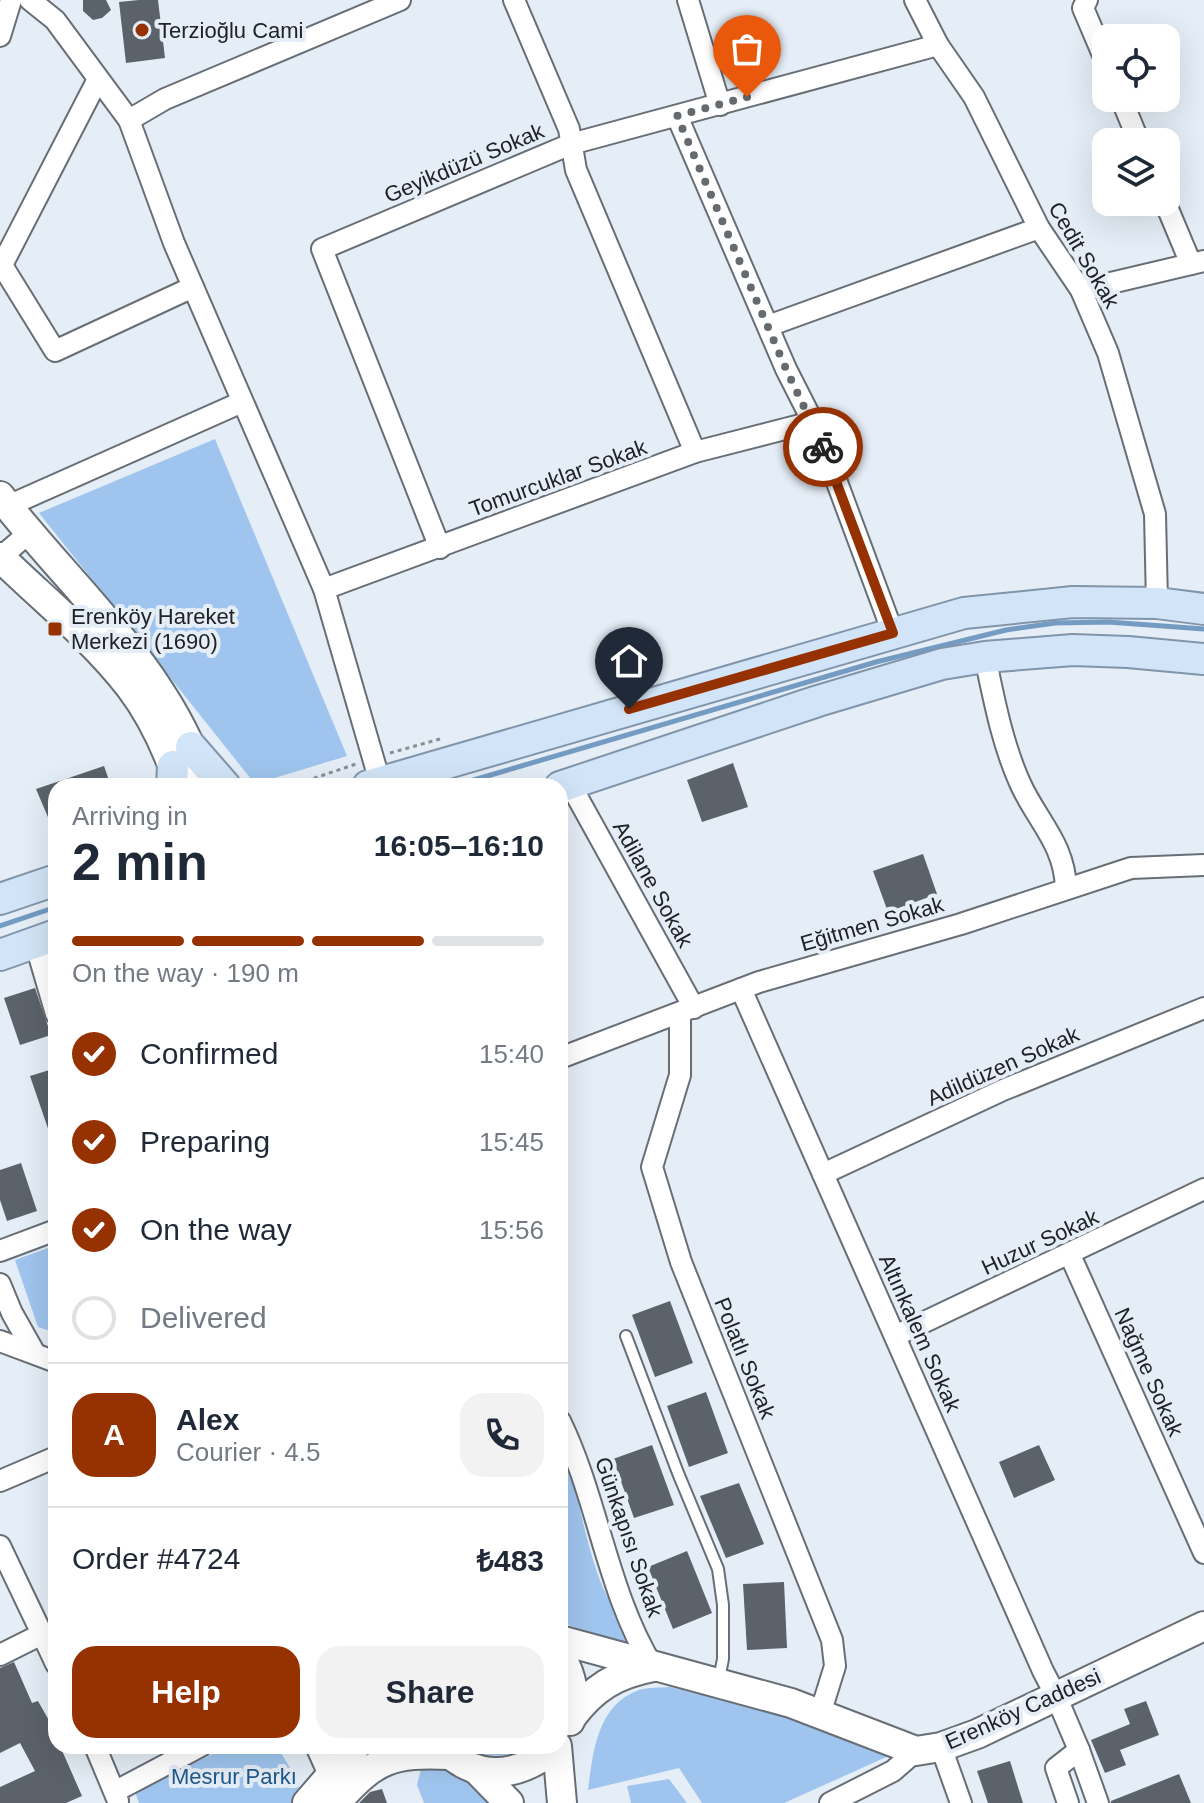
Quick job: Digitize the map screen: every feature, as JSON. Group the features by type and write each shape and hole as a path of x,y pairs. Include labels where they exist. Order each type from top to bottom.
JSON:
{"main road":[{"path":"4,501 155,683 179,771"},
{"path":"0,557 129,686 179,771 200,778"},
{"path":"395,778 964,613 1073,602 1157,603 1204,609"},
{"path":"568,784 832,696 942,664 1073,650 1204,659"},
{"path":"0,899 48,883"},
{"path":"0,955 45,938"},
{"name":"Erenköy Caddesi","path":"568,1642 791,1703 929,1749 977,1734 1204,1626"},
{"path":"568,1726 584,1700 599,1687 617,1676 653,1667"},
{"path":"568,1668 574,1694 568,1720"},
{"path":"333,1790 352,1754"},
{"path":"307,1803 357,1779 393,1754"},
{"path":"450,1754 476,1769 509,1803"},
{"path":"476,1769 498,1773 520,1770 547,1754"},
{"path":"557,1754 562,1803"}],"street":[{"path":"0,36 11,0"},
{"path":"30,0 55,20 129,120 193,287 324,589 372,778"},
{"path":"129,120 165,99 400,0"},
{"path":"514,0 569,129 576,170 695,452"},
{"path":"688,0 720,105"},
{"name":"Cedit Sokak","path":"915,0 938,45 974,97 1039,228 1081,290 1108,353 1155,514 1157,603"},
{"path":"1087,0 1083,8 1092,29"},
{"name":"Geyikdüzü Sokak","path":"440,548 322,249 571,144 938,45"},
{"path":"98,79 1,263 55,351 193,287"},
{"path":"677,116 812,422 893,633"},
{"path":"1081,290 1197,262 1172,216"},
{"path":"768,326 1039,228"},
{"path":"4,501 242,402"},
{"name":"Tomurcuklar Sokak","path":"324,589 695,452 812,422"},
{"path":"0,557 30,532"},
{"path":"985,657 997,714 1020,783 1051,834 1065,869 1066,889"},
{"name":"Adilane Sokak","path":"568,791 687,1010"},
{"name":"Eğitmen Sokak","path":"568,1055 741,989 961,924 1131,868 1204,865"},
{"path":"45,938 48,959"},
{"name":"Altınkalem Sokak","path":"741,989 1056,1696 1098,1803"},
{"name":"Adildüzen Sokak","path":"823,1174 1003,1090 1204,1008"},
{"name":"Polatlı Sokak","path":"687,1010 680,1075 652,1167 681,1262 832,1640 835,1666 820,1714"},
{"name":"Huzur Sokak","path":"895,1336 1204,1189"},
{"path":"0,1251 48,1233"},
{"name":"Nağme Sokak","path":"1070,1255 1204,1553"},
{"path":"0,1284 34,1352"},
{"path":"0,1341 48,1358"},
{"name":"Günkapısı Sokak","path":"568,1438 605,1551 641,1647 653,1667"},
{"path":"0,1481 48,1460"},
{"path":"0,1546 48,1647"},
{"path":"0,1655 42,1634"},
{"path":"830,1803 929,1749 961,1803"},
{"path":"1068,1803 1056,1768 1079,1750"},
{"path":"98,1754 117,1797 188,1754"},
{"path":"319,1754 333,1790"}],"lane":[{"path":"626,1336 718,1569 723,1605 723,1659 718,1684"}],"green space":[{"path":"215,439 347,756 275,778 250,778 39,513"},
{"path":"48,1248 48,1330 38,1327 15,1260"},
{"path":"568,1469 600,1581 630,1640 625,1643 568,1624"},
{"path":"670,1687 778,1713 893,1754 784,1803 702,1803 679,1768 588,1790 595,1746 614,1707 639,1690"},
{"name":"Mesrur Parkı","path":"213,1754 282,1754 299,1783 295,1803 139,1803 135,1792"},
{"path":"445,1768 468,1781 491,1803 424,1803 417,1785 421,1769"},
{"path":"669,1779 687,1803 631,1803 627,1786"}],"building":[{"path":"83,0 106,0 111,10 102,18 93,20 83,11"},
{"name":"Terzioğlu Cami","path":"158,0 165,58 126,63 119,2"},
{"path":"733,763 748,807 702,822 687,780"},
{"path":"104,766 108,778 69,778"},
{"path":"48,785 48,817 36,789"},
{"path":"923,854 937,894 888,912 873,871"},
{"path":"35,988 48,1026 48,1036 20,1045 4,998"},
{"path":"48,1070 48,1128 30,1076"},
{"path":"21,1163 37,1211 7,1221 0,1200 0,1170"},
{"path":"670,1301 693,1363 655,1377 632,1315"},
{"path":"706,1392 728,1453 689,1467 667,1406"},
{"path":"652,1445 674,1505 634,1518 613,1459"},
{"path":"1039,1445 1055,1480 1014,1498 999,1462"},
{"path":"739,1483 764,1544 726,1558 700,1496"},
{"path":"687,1551 712,1613 673,1629 648,1567"},
{"path":"784,1582 787,1648 747,1650 743,1584"},
{"path":"14,1662 32,1703 38,1701 48,1719 48,1754 64,1754 82,1796 66,1803 0,1803 0,1787 35,1771 20,1743 0,1753 0,1668"},
{"path":"1146,1701 1159,1735 1120,1750 1126,1765 1105,1773 1091,1740 1130,1724 1124,1709"},
{"path":"1010,1761 1023,1803 988,1803 977,1771"},
{"path":"1179,1774 1191,1803 1111,1803 1111,1801"},
{"path":"382,1789 387,1803 359,1803 370,1792"}],"waterway":[{"path":"480,778 876,662 1006,630 1055,623 1108,622 1204,629"},
{"path":"0,926 48,910"}],"way so far":[{"path":"747,97 677,116 823,447"}],"place":[{"name":"Terzioğlu Cami","path":"142,30"},
{"name":"Erenköy Hareket Merkezi (1690)","path":"55,629"}],"route":[{"path":"629,709 893,633 823,447"}]}
